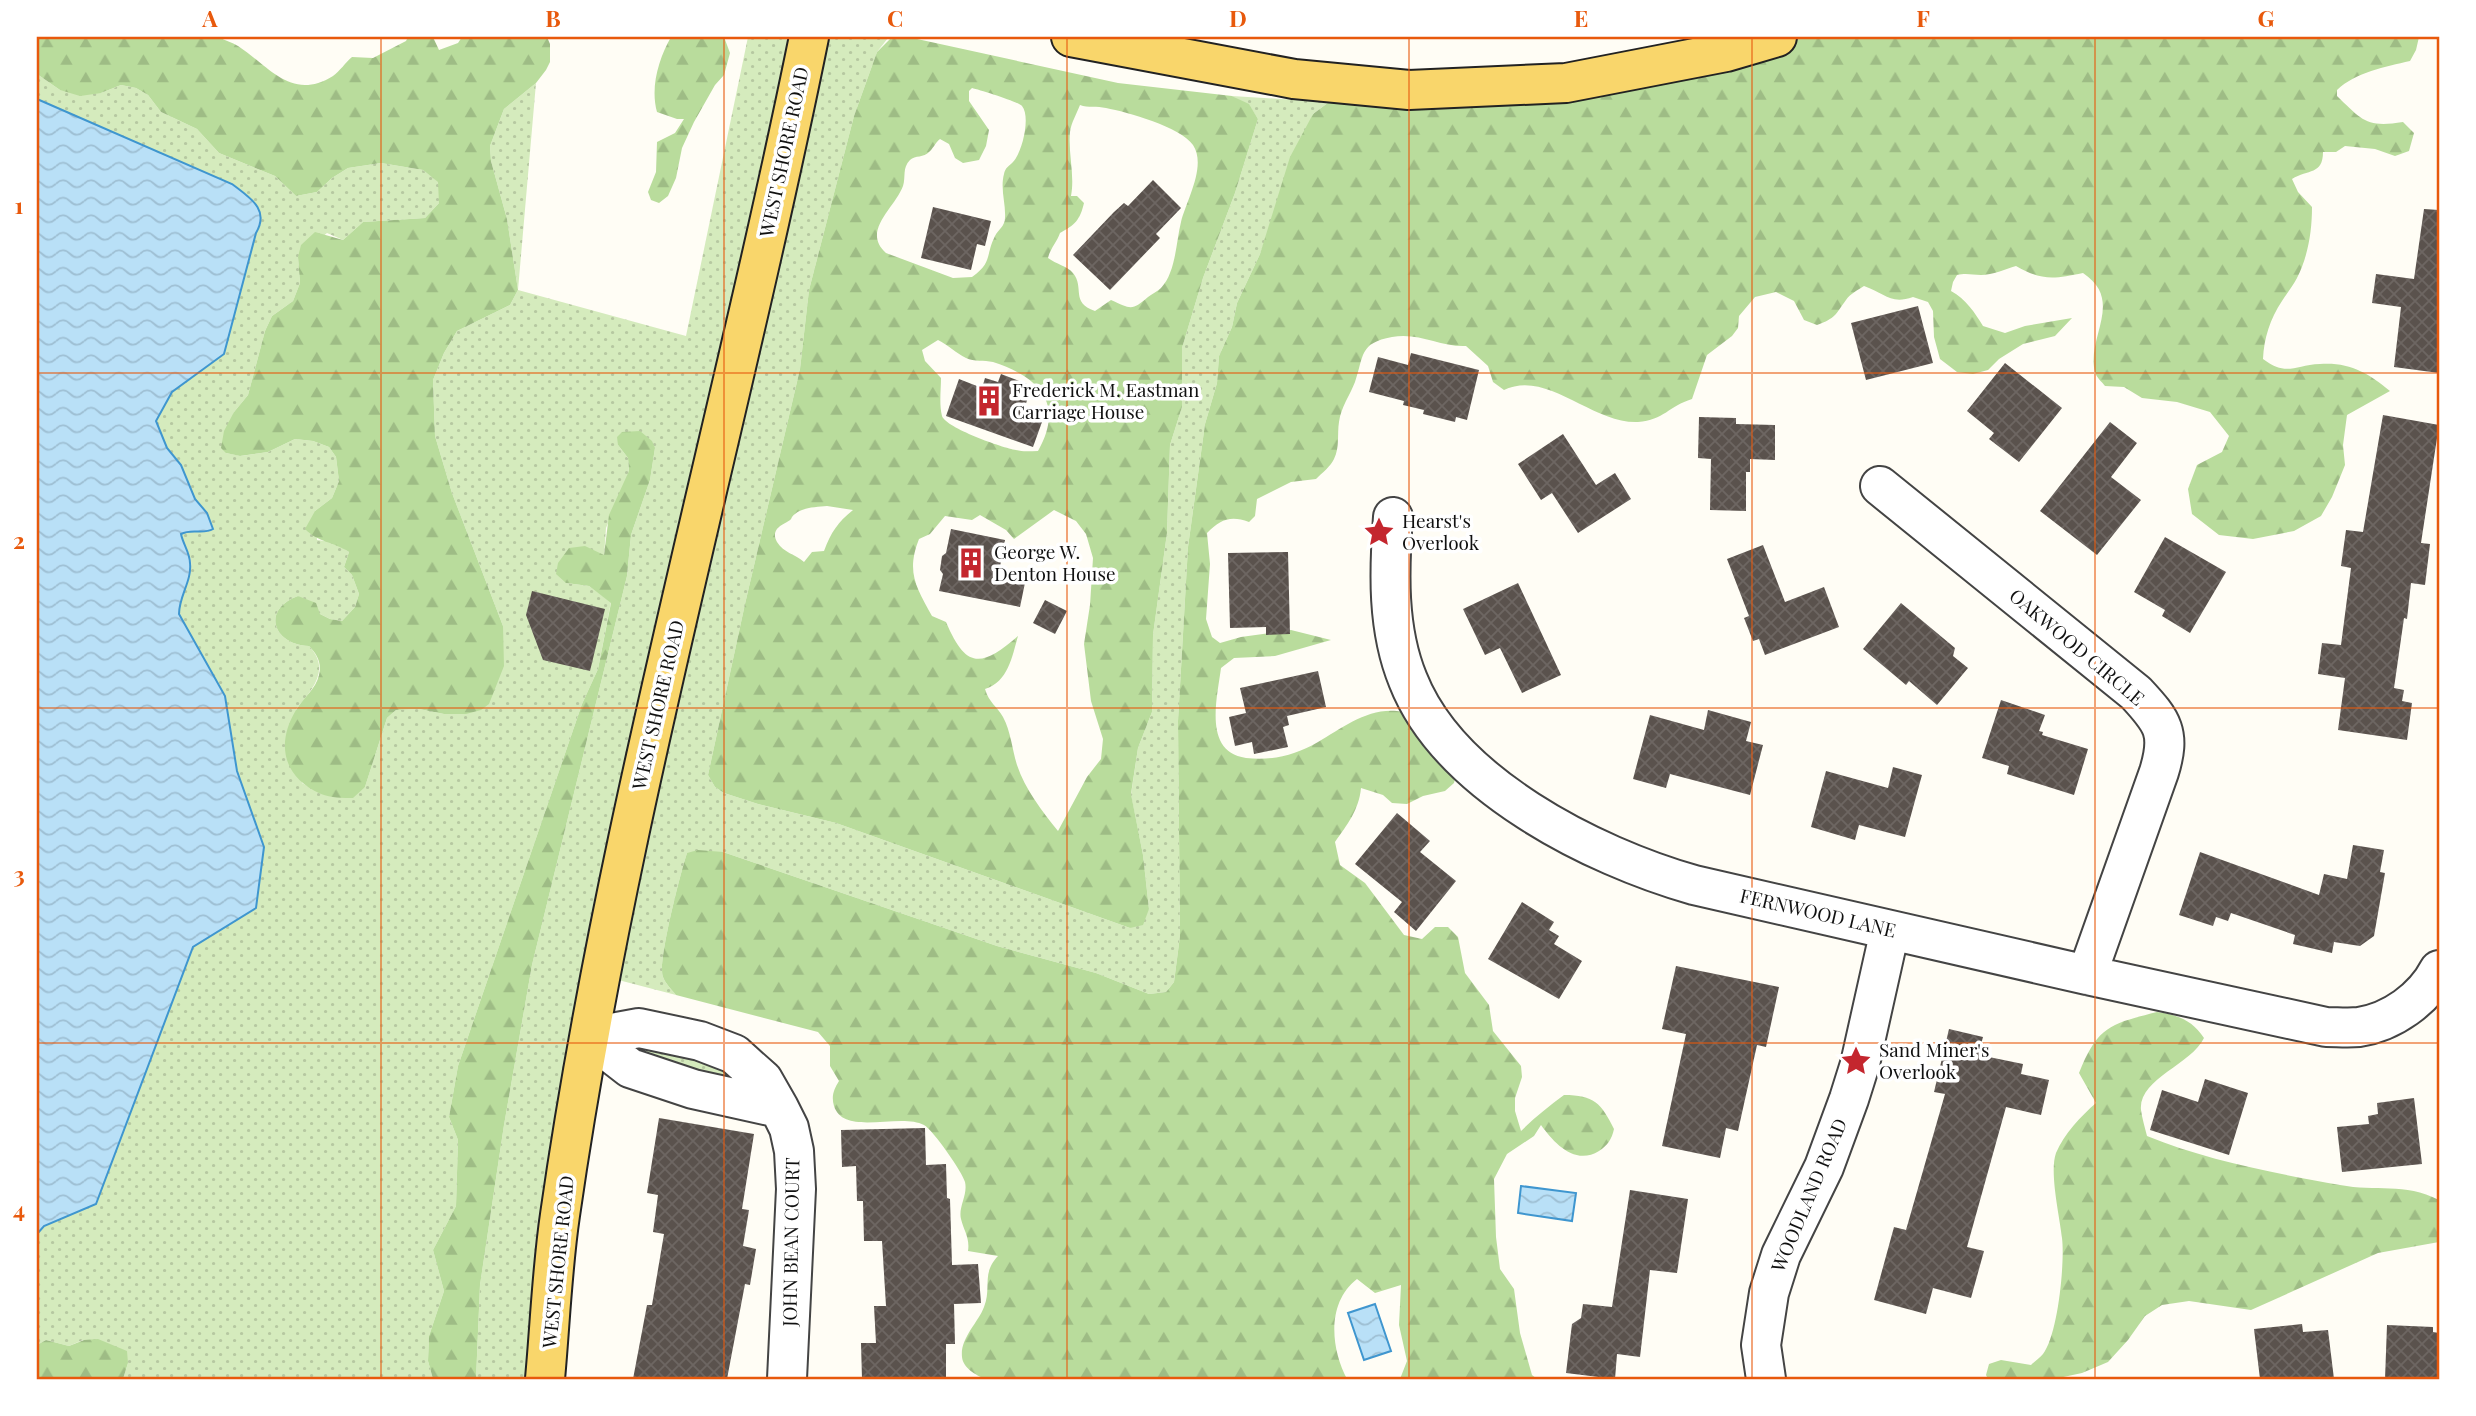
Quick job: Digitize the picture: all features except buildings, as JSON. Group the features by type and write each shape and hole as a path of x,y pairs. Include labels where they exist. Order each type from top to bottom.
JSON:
{"main road":[{"name":"WEST SHORE ROAD","path":"545,1379 559,1217 590,1037 634,815 809,37"},
{"path":"1071,37 1294,79 1409,90 1566,83 1726,52 1777,37"}],"street":[{"name":"OAKWOOD CIRCLE","path":"1880,486 2136,693 2162,724 2165,743 2159,772 2087,975"},
{"name":"FERNWOOD LANE","path":"1393,517 1389,568 1394,633 1408,681 1430,721 1453,750 1482,777 1551,824 1597,850 1632,865 1694,885 2301,1023 2344,1027 2371,1024 2403,1009 2420,997 2439,970"},
{"name":"WOODLAND ROAD","path":"1766,1379 1761,1345 1769,1293 1781,1255 1824,1167 1849,1099 1860,1064 1889,930"},
{"name":"JOHN BEAN COURT","path":"590,1037 630,1068 692,1089 779,1108 789,1128 794,1151 796,1189 787,1379"}],"green space":[{"path":"37,37 219,37 238,46 281,78 305,85 333,76 352,57 373,58 406,41 408,37 433,37 439,50 458,43 462,37 547,37 550,44 550,62 546,70 536,83 504,109 490,146 491,161 507,219 518,290 510,305 457,331 433,380 435,436 452,493 503,626 504,666 489,704 481,710 466,714 444,714 419,709 396,710 387,718 365,787 353,798 321,794 308,787 291,770 285,748 286,736 299,706 315,685 320,667 309,646 287,640 276,626 279,610 286,602 298,596 316,603 320,614 330,619 342,621 355,607 359,594 352,575 344,567 349,552 315,537 305,529 315,511 332,498 339,481 336,457 329,447 313,441 295,439 268,452 240,456 226,453 221,448 224,431 234,412 248,395 265,331 272,316 293,301 300,283 298,257 301,245 315,232 343,240 363,222 425,218 439,203 438,182 423,170 381,163 348,168 317,192 296,196 275,176 219,153 197,129 161,112 148,95 136,88 121,85 101,93 80,96 60,90 37,74"},
{"path":"671,37 724,37 730,53 724,75 715,85 682,148 676,178 668,196 659,203 651,200 648,192 656,172 657,142 675,133 684,119 657,112 655,102 657,73"},
{"path":"748,37 888,38 877,52 854,116 809,290 800,369 708,775 715,787 724,793 836,823 1130,928 1149,909 1143,855 1131,795 1138,748 1152,712 1153,635 1167,533 1170,445 1182,407 1182,348 1203,278 1235,193 1258,119 1249,105 1232,96 1329,102 1313,114 1260,254 1237,303 1232,327 1219,356 1217,383 1205,424 1188,547 1178,721 1180,936 1174,982 1166,992 1149,994 1096,973 997,946 723,852 687,853 663,955 663,977 676,995 603,976 545,1379 476,1379 480,1285 532,965 627,576 631,535 650,480 655,448 618,445 628,458 629,472 606,528 604,556 566,583 589,586 611,602 598,669 582,704 458,1066 449,1117 458,1140 456,1206 433,1250 444,1291 429,1336 428,1361 433,1379 123,1379 128,1363 83,1340 69,1346 46,1340 37,1345 37,1234 44,1226 96,1204 193,947 256,908 264,847 237,771 225,696 179,614 191,568 181,534 192,530 208,532 207,513 195,499 181,465 167,448 156,421 261,223 37,99 37,74 60,90 101,93 121,85 136,88 148,95 161,112 197,129 219,153 275,176 296,196 317,192 348,168 381,163 423,170 439,182 439,203 425,218 363,222 343,240 327,233 298,257 300,283 293,301 272,316 265,331 248,395 234,412 226,453 241,456 268,452 295,439 313,441 329,447 336,457 339,481 332,498 315,511 317,540 334,542 349,552 344,567 352,575 359,594 355,607 342,621 330,619 298,596 286,602 276,618 280,633 287,640 309,646 319,663 317,679 296,709 302,783 320,792 339,795 365,787 387,718 396,710 419,709 444,714 503,626 452,493 435,436 433,380 457,331 510,305 518,290 686,336"},
{"path":"892,37 908,37 1118,83 1232,96 1249,104 1258,119 1235,193 1203,278 1182,348 1182,407 1170,445 1167,533 1153,635 1152,712 1138,748 1131,794 1143,855 1149,909 1143,925 1130,928 836,823 724,793 715,787 708,775 800,369 809,290 854,116 877,52","holes":["972,88 1019,104 1025,111 1026,118 1019,151 1005,172 1003,226 995,236 986,263 979,272 972,277 953,278 886,253 879,245 877,236 882,220 903,186 906,166 912,158 927,154 940,139 949,144 955,158 963,163 979,160 986,146 989,130 969,101 969,91","1080,105 1127,113 1177,132 1187,138 1197,153 1197,173 1181,222 1170,274 1161,288 1138,305 1127,307 1111,300 1095,311 1087,307 1080,299 1073,273 1048,258 1060,233 1076,221 1084,203 1077,196 1071,196 1070,132","938,340 966,358 993,362 1009,368 1035,384 1048,406 1049,419 1038,451 1021,451 1000,446 964,432 946,421 941,411 941,378 925,361 922,350","827,506 853,510 835,528 824,551 812,552 804,562 780,546 775,532 798,512","1054,510 1076,521 1086,534 1093,558 1084,644 1091,701 1103,739 1101,759 1087,777 1058,831 1025,783 1017,765 1006,723 985,689 993,686 1004,675 1018,636 994,654 976,659 968,656 960,649 946,622 932,616 921,596 913,570 919,539 930,534 945,516 972,520 980,515 1006,530 1014,539"]},
{"path":"1796,37 2419,37 2410,61 2362,74 2337,90 2337,96 2365,120 2381,124 2403,122 2414,133 2409,151 2395,156 2375,149 2345,146 2336,152 2323,152 2317,168 2292,179 2298,192 2312,207 2310,235 2301,270 2271,322 2263,359 2285,369 2320,364 2350,367 2366,374 2390,391 2347,415 2343,445 2345,465 2321,516 2294,531 2253,539 2219,535 2192,514 2188,489 2197,465 2222,452 2229,436 2210,412 2177,402 2142,398 2124,387 2105,386 2096,374 2094,359 2103,307 2101,295 2095,284 2083,273 2048,277 2016,266 1985,275 1957,275 1951,291 1966,302 1983,326 2005,333 2025,326 2072,318 2055,336 2023,344 1999,359 1988,370 1973,374 1957,372 1940,359 1934,337 1933,311 1928,302 1913,297 1893,299 1864,286 1850,296 1832,318 1817,325 1804,320 1794,301 1776,292 1755,297 1739,316 1738,328 1732,336 1707,355 1692,399 1654,419 1638,422 1604,415 1537,386 1520,385 1504,390 1493,382 1488,366 1466,346 1411,336 1392,337 1374,343 1364,352 1342,411 1337,450 1329,467 1316,479 1291,482 1257,499 1255,516 1249,522 1226,520 1207,533 1210,564 1206,619 1212,637 1220,643 1241,637 1291,630 1331,640 1275,656 1234,658 1221,668 1216,709 1218,735 1223,746 1232,754 1265,759 1301,750 1365,716 1397,711 1424,726 1457,770 1454,783 1445,791 1423,796 1407,804 1392,803 1383,795 1361,788 1355,810 1335,842 1340,865 1365,883 1404,935 1422,939 1435,927 1448,927 1458,937 1465,973 1489,1005 1493,1031 1521,1066 1522,1077 1515,1098 1515,1111 1521,1131 1564,1095 1583,1097 1595,1102 1614,1129 1602,1149 1582,1156 1559,1145 1541,1125 1534,1136 1507,1154 1494,1179 1500,1269 1514,1289 1520,1333 1532,1375 1537,1379 1400,1379 1407,1361 1399,1325 1401,1285 1375,1293 1357,1279 1340,1301 1334,1327 1337,1354 1347,1379 985,1379 974,1373 963,1361 962,1350 966,1337 984,1307 988,1275 998,1256 968,1251 960,1214 966,1187 963,1177 954,1161 924,1125 901,1121 861,1122 840,1115 833,1102 839,1081 830,1066 830,1046 818,1032 676,995 663,977 663,955 687,853 698,850 723,852 997,946 1096,973 1149,994 1166,992 1174,982 1180,936 1178,721 1188,547 1205,424 1217,383 1219,356 1232,327 1237,303 1260,254 1290,157 1313,114 1329,102 1404,98 1749,51"},
{"path":"536,83 518,290 507,219 491,161 490,146 504,109"},
{"path":"640,431 652,441 655,448 650,480 631,535 627,576 532,965 480,1285 476,1379 433,1379 428,1361 429,1336 444,1291 433,1250 456,1206 458,1140 449,1117 458,1066 582,704 598,669 611,603 589,586 566,583 556,574 558,563 569,548 585,546 604,555 609,515 629,471 628,458 618,445 617,437 622,432"},
{"path":"2157,1012 2184,1019 2204,1038 2197,1048 2156,1081 2142,1099 2141,1110 2147,1136 2217,1159 2267,1171 2353,1187 2402,1189 2426,1194 2439,1200 2439,1242 2378,1253 2251,1310 2189,1301 2162,1305 2145,1316 2108,1362 2082,1373 2054,1379 1988,1379 1986,1375 1989,1364 2001,1360 2031,1365 2043,1354 2053,1331 2063,1249 2054,1183 2054,1161 2068,1132 2096,1103 2079,1073 2086,1057 2108,1029"},
{"path":"656,1046 708,1061 731,1080 650,1060 644,1050"},
{"path":"98,1339 127,1351 128,1363 123,1379 37,1379 37,1345 46,1340 69,1346 84,1340"}],"water":[{"path":"37,99 232,184 251,199 261,217 224,354 172,392 156,421 167,448 181,465 195,499 207,513 213,529 181,534 189,556 190,570 179,614 225,696 237,771 264,847 256,908 193,947 96,1204 44,1226 37,1234"},
{"path":"1521,1186 1576,1193 1572,1221 1518,1213"},
{"path":"1375,1304 1391,1351 1364,1360 1348,1313"}],"place":[{"name":"Frederick M. Eastman Carriage House","path":"989,401"},
{"name":"Hearst's Overlook","path":"1379,532"},
{"name":"George W. Denton House","path":"971,563"},
{"name":"Sand Miner's Overlook","path":"1856,1061"}]}
